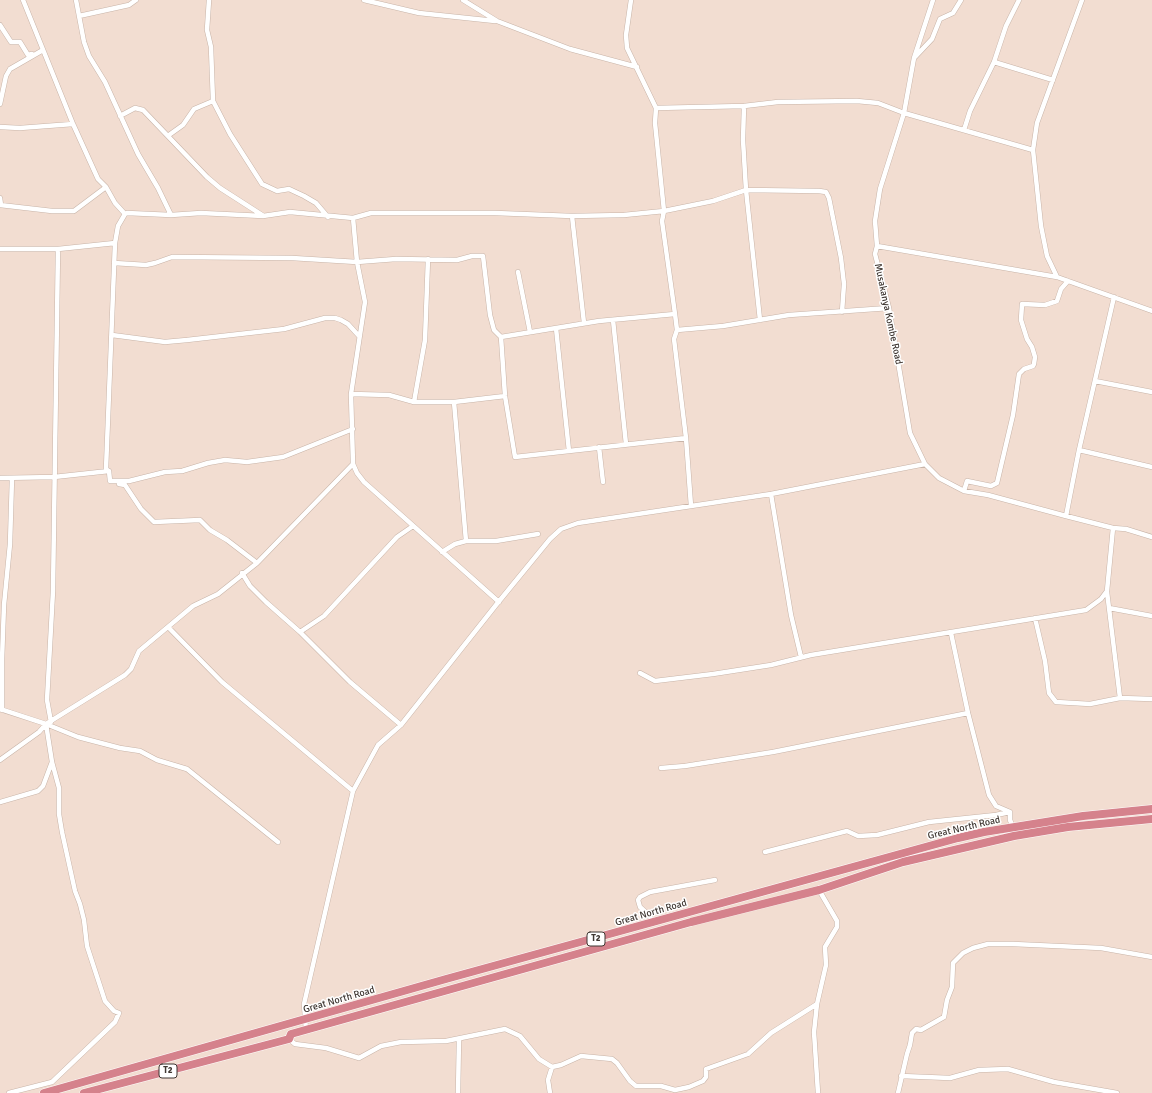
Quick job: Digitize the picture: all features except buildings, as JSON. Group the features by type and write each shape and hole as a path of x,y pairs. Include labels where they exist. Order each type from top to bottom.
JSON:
{"highway":[{"name":"Great North Road","path":"44,1093 446,979 934,844 984,832 1013,827 1082,816 1152,809"},
{"name":"Great North Road","path":"84,1093 289,1039 292,1034 684,924 819,890 903,862 986,842 1068,827 1152,819"}],"street":[{"path":"23,0 73,124 98,179 106,187 115,204 125,214"},
{"path":"76,0 84,42 89,56 105,82 138,154 158,188 171,215"},
{"path":"79,16 130,5 136,0"},
{"path":"209,0 207,30 211,47 213,101 230,134 262,184 276,192 289,190 304,196 316,202 328,217"},
{"path":"364,0 419,13 497,21"},
{"path":"463,0 497,21 570,49 637,67"},
{"path":"631,0 626,35 627,48 656,108 655,123 664,211 662,221 676,314 677,330 674,339 686,438 691,506"},
{"name":"Musakanya Kombe Road","path":"934,0 914,58 904,113 880,189 875,222 877,246 875,254 889,308 910,433 925,464 938,478 964,491 988,495 1113,528 1126,529 1152,537"},
{"path":"914,58 932,39 940,19 953,13 961,0"},
{"path":"964,130 970,112 994,62 1006,26 1019,0"},
{"path":"1057,278 1046,256 1041,226 1033,150 1038,124 1081,0"},
{"path":"0,25 11,42 20,42 28,55 36,54"},
{"path":"0,104 6,76 10,69 42,50"},
{"path":"994,62 1053,80"},
{"path":"169,135 183,125 194,109 213,101"},
{"path":"656,108 744,106 778,102 857,101 878,103 904,113 1033,150"},
{"path":"744,106 743,140 746,190 760,320"},
{"path":"120,116 135,108 140,108 169,135 211,181 263,216"},
{"path":"0,127 20,128 73,124"},
{"path":"0,198 0,205 52,211 74,211 106,187"},
{"path":"125,214 171,215 201,213 263,216 290,212 328,217 353,218 371,213 495,213 572,216 624,215 664,211 713,201 746,190 819,191 826,192 828,195 843,275 842,312"},
{"path":"110,481 109,471 106,469 115,243 118,226 125,214"},
{"path":"572,216 584,323"},
{"path":"353,218 357,262 365,302 351,394 353,464 357,473 364,482 499,602"},
{"path":"0,250 58,249 115,243"},
{"path":"877,246 1057,278 1152,311"},
{"path":"9,1093 52,1082 115,1022 119,1013 114,1011 106,1001 87,946 84,920 75,891 62,832 59,814 59,788 52,762 48,723 47,700 53,591 58,249"},
{"path":"114,263 146,264 155,263 172,257 292,258 357,262 428,259 457,260 472,256 483,256 490,315 494,330 501,337 505,396 516,457 686,438"},
{"path":"414,402 425,340 428,259"},
{"path":"518,272 530,332"},
{"path":"964,491 967,480 991,486 997,483 1013,415 1019,374 1034,364 1035,357 1027,340 1021,320 1022,304 1045,305 1057,301 1061,289 1068,281"},
{"path":"1066,516 1079,450 1114,297"},
{"path":"677,330 722,326 789,315 889,308"},
{"path":"501,337 584,323 676,314"},
{"path":"112,335 165,342 284,330 324,318 335,318 348,324 360,336"},
{"path":"613,320 626,444"},
{"path":"556,328 569,451"},
{"path":"1095,381 1152,392"},
{"path":"351,394 389,395 414,402 454,402 505,396"},
{"path":"454,402 466,541"},
{"path":"110,481 129,481 165,472 182,471 208,463 225,460 247,462 283,457 353,429"},
{"path":"599,447 603,482"},
{"path":"1079,450 1152,466"},
{"path":"0,760 39,732 48,723 73,706 102,691 125,675 131,669 139,651 194,606 218,594 242,573 257,563 353,464"},
{"path":"306,1030 304,1020 304,1004 353,791 378,745 400,725 550,539 561,529 578,523 771,494 925,464"},
{"path":"0,478 54,477 109,471"},
{"path":"12,478 10,544 4,606 1,710 48,723 78,737 108,746 140,751 157,760 187,769 278,842"},
{"path":"110,481 125,485 141,508 154,522 200,520 210,530 227,540 257,563"},
{"path":"771,494 791,614 801,657"},
{"path":"300,632 324,616 397,537 413,526"},
{"path":"1113,528 1107,591 1120,698"},
{"path":"442,552 455,544 466,541 496,541 538,534"},
{"path":"242,573 250,586 266,602 300,632 350,682 400,725"},
{"path":"640,673 650,680 660,680 753,668 801,657 1086,610 1101,599 1107,591"},
{"path":"1109,608 1152,616"},
{"path":"1035,618 1045,662 1049,693 1053,700 1061,704 1075,705 1090,704 1120,698 1152,699"},
{"path":"169,628 228,687 353,791"},
{"path":"951,633 968,713 989,794 996,806 1010,812"},
{"path":"661,768 685,766 773,752 968,713"},
{"path":"0,802 38,791 43,786 52,762"},
{"path":"1010,812 1010,820 1013,827"},
{"path":"765,852 847,831 858,836 877,835 929,822 996,815 1010,812"},
{"path":"652,923 650,916 640,907 638,900 640,897 650,892 715,880"},
{"path":"818,1093 814,1032 817,1004 826,966 825,947 837,927 837,922 819,890"},
{"path":"898,1093 912,1033 940,1021 944,1017 947,1000 952,987 953,963 956,958 973,948 988,944 1013,944 1101,948 1152,957"},
{"path":"289,1039 295,1044 326,1048 359,1058 381,1046 400,1042 434,1042 459,1039 505,1029 520,1036 539,1060 552,1067 561,1065 581,1056 612,1059 636,1086 662,1086 675,1092 703,1081 706,1077 706,1069 748,1054 776,1029 817,1004"},
{"path":"458,1093 459,1039"},
{"path":"550,1093 548,1080 552,1067"},
{"path":"901,1076 950,1078 979,1070 1008,1069 1054,1082 1117,1093"}]}
